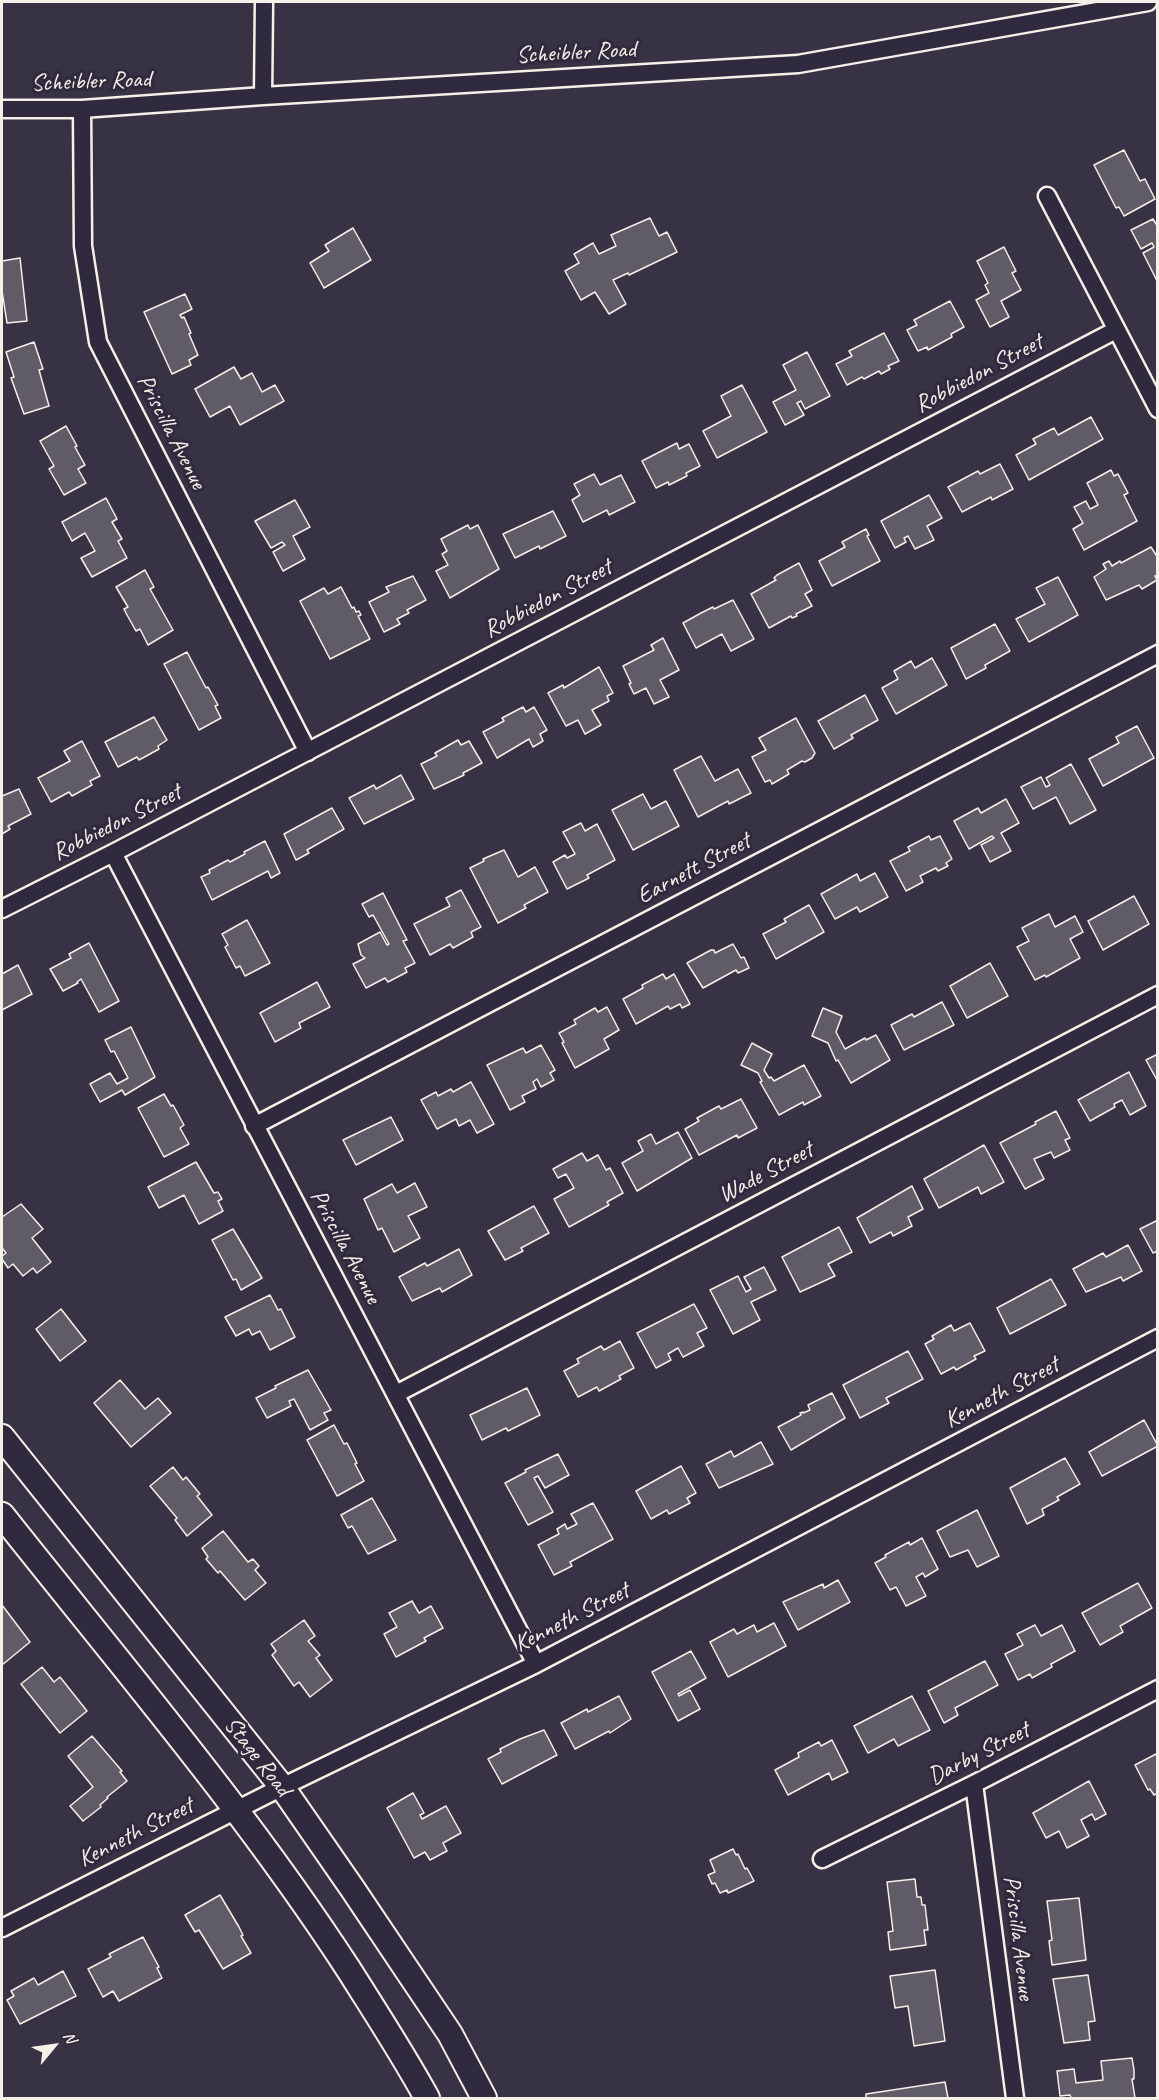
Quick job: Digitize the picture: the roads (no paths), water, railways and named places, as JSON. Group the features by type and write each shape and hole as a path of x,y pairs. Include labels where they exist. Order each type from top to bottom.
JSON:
{"main road":[{"name":"Stage Road","path":"2,1437 282,1787 450,2034 484,2098"},
{"name":"Stage Road","path":"2,1515 236,1810 312,1914 405,2057 427,2098"}],"street":[{"path":"263,96 264,2"},
{"name":"Scheibler Road","path":"2,109 82,109 798,64 1148,2"},
{"name":"Priscilla Avenue","path":"82,109 83,246 98,342 308,752"},
{"path":"1047,196 1158,409"},
{"name":"Robbiedon Street","path":"2,909 308,752 1116,330"},
{"name":"Earnett Street","path":"254,1126 1158,654"},
{"name":"Priscilla Avenue","path":"113,853 536,1664"},
{"name":"Wade Street","path":"396,1394 1158,995"},
{"name":"Kenneth Street","path":"2,1928 282,1787 536,1664 1158,1338"},
{"name":"Darby Street","path":"822,1859 974,1785 1158,1689"},
{"name":"Priscilla Avenue","path":"974,1785 1015,2098"}]}
